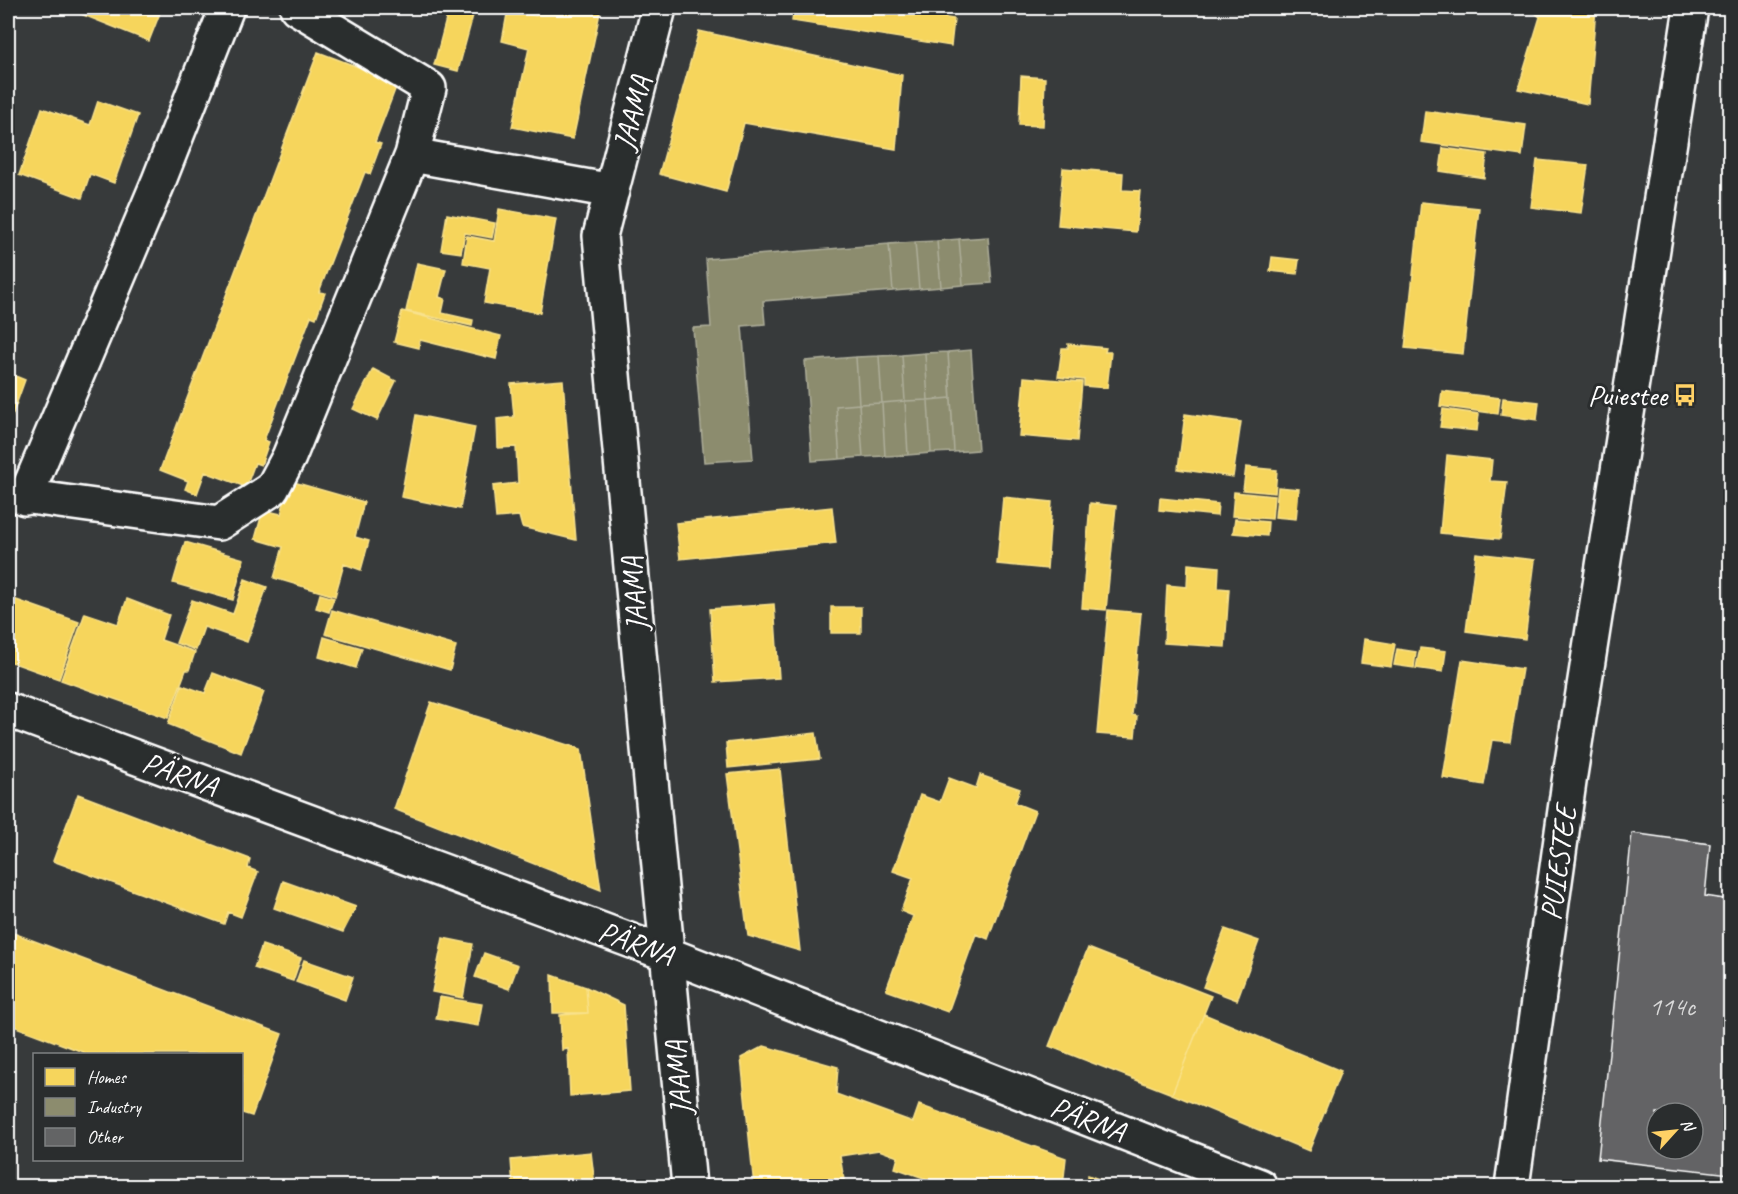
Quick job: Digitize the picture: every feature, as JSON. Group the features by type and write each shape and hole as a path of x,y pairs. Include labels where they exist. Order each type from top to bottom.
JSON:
{"street":[{"path":"227,8 158,183 16,496 219,523 272,489 288,457 412,155 429,88 297,8"},
{"name":"JAAMA","path":"659,8 600,236 689,1186"},
{"name":"PUIESTEE","path":"1512,1186 1569,787 1691,8"},
{"path":"412,155 612,191"},
{"name":"PÄRNA","path":"8,710 667,954 1260,1186"}],"building: Homes":[{"path":"66,8 162,8 149,41"},
{"path":"449,8 475,8 458,71 434,65"},
{"path":"538,8 601,8 573,139 512,127 529,48 502,41 508,9 536,16"},
{"path":"794,8 887,8 954,19 951,46 792,21"},
{"path":"1529,8 1596,8 1588,104 1518,89 1540,17"},
{"path":"699,31 902,75 896,149 744,123 726,192 659,174"},
{"path":"318,52 398,82 375,142 381,144 370,174 365,172 319,292 325,293 316,318 311,316 264,440 269,442 261,465 255,463 246,487 205,472 197,494 185,489 188,481 160,470"},
{"path":"1021,76 1045,78 1043,126 1019,125"},
{"path":"98,101 138,115 114,183 90,174 82,198 19,175 42,108 90,125"},
{"path":"1425,111 1526,125 1522,156 1421,142"},
{"path":"1443,148 1487,154 1484,178 1440,171"},
{"path":"1537,160 1588,165 1581,213 1531,207"},
{"path":"1063,168 1123,173 1122,190 1140,191 1136,232 1058,225"},
{"path":"1421,202 1479,208 1463,354 1405,348"},
{"path":"499,209 556,219 540,313 484,303 490,268 463,263 467,236 494,241"},
{"path":"447,214 495,223 492,238 465,233 461,253 441,250"},
{"path":"1272,257 1299,260 1297,274 1270,271"},
{"path":"417,263 446,269 439,297 445,299 442,313 473,320 472,326 406,311"},
{"path":"402,311 501,336 496,359 420,340 419,348 394,342"},
{"path":"1068,344 1106,348 1105,352 1111,352 1107,388 1084,386 1084,380 1058,377 1062,348 1068,348"},
{"path":"373,369 396,381 377,420 353,409"},
{"path":"8,373 25,380 8,427"},
{"path":"1024,377 1082,382 1077,441 1019,436"},
{"path":"563,380 576,540 522,527 519,516 496,518 493,486 518,483 516,447 498,448 497,419 514,417 511,384"},
{"path":"1442,391 1500,398 1498,414 1440,406"},
{"path":"1503,398 1539,402 1537,420 1501,415"},
{"path":"1443,409 1479,414 1477,431 1440,427"},
{"path":"1185,414 1241,422 1233,477 1178,469"},
{"path":"416,415 475,427 460,509 401,497"},
{"path":"1447,455 1492,460 1490,481 1507,482 1500,539 1440,533"},
{"path":"1246,467 1277,470 1275,493 1243,490"},
{"path":"290,481 364,502 355,537 369,541 361,570 344,564 335,596 274,578 283,547 255,539 263,510 281,514"},
{"path":"1278,487 1299,489 1296,519 1275,517"},
{"path":"1234,492 1274,496 1272,519 1232,516"},
{"path":"1003,497 1052,502 1047,569 997,564"},
{"path":"1160,498 1218,504 1217,516 1159,510"},
{"path":"1090,503 1116,506 1106,610 1082,608"},
{"path":"832,507 836,543 680,559 676,523"},
{"path":"1235,519 1268,522 1267,536 1233,533"},
{"path":"185,542 244,559 233,600 173,583"},
{"path":"1476,553 1535,560 1525,639 1466,631"},
{"path":"1188,564 1219,567 1218,588 1229,589 1225,647 1164,643 1167,585 1187,587"},
{"path":"245,579 267,587 247,642 204,627 196,650 176,643 192,600 233,614"},
{"path":"320,594 334,598 329,612 316,608"},
{"path":"8,597 79,622 59,679 8,661"},
{"path":"127,599 169,615 161,640 195,652 168,718 61,680 85,613 118,624"},
{"path":"774,604 779,678 715,682 710,609"},
{"path":"831,607 861,607 861,633 831,633"},
{"path":"332,610 456,646 450,670 325,634"},
{"path":"1108,610 1141,613 1132,715 1137,716 1135,737 1097,734"},
{"path":"324,637 362,648 356,668 319,657"},
{"path":"1364,639 1395,644 1391,667 1361,663"},
{"path":"1420,648 1446,651 1443,672 1416,668"},
{"path":"1397,649 1416,652 1414,668 1394,665"},
{"path":"1462,660 1522,669 1510,742 1492,740 1484,785 1443,778"},
{"path":"213,673 264,692 241,753 168,724 182,685 205,693"},
{"path":"431,702 581,749 601,890 394,809"},
{"path":"816,733 820,759 728,768 726,743"},
{"path":"780,769 800,951 748,936 727,774"},
{"path":"980,775 1020,789 1015,803 1035,811 988,939 976,934 948,1012 886,990 913,916 901,911 913,878 893,871 920,795 940,802 949,778 976,788"},
{"path":"78,794 250,859 248,868 258,872 241,917 228,912 224,924 53,861"},
{"path":"283,881 356,907 343,932 274,908"},
{"path":"1225,929 1259,941 1237,1000 1203,987"},
{"path":"8,931 282,1034 252,1116 243,1113 243,1053 85,1053 8,1024"},
{"path":"443,938 473,944 463,998 432,992"},
{"path":"262,945 301,958 293,981 254,968"},
{"path":"1088,948 1211,996 1172,1094 1049,1046"},
{"path":"484,953 518,965 509,989 475,977"},
{"path":"304,960 353,977 345,1000 296,982"},
{"path":"552,975 586,987 588,1013 553,1013"},
{"path":"586,987 624,1005 630,1091 570,1096 568,1049 562,1050 560,1015 588,1013"},
{"path":"440,997 482,1004 478,1026 436,1019"},
{"path":"1204,1014 1341,1071 1309,1151 1172,1094"},
{"path":"764,1046 838,1067 836,1094 913,1122 919,1105 1066,1158 1063,1186 947,1186 895,1168 898,1157 879,1150 840,1156 845,1186 754,1186 741,1058"},
{"path":"591,1152 595,1186 513,1186 511,1160"},
{"path":"1088,1175 1116,1186 1087,1186"}],"building: Industry":[{"path":"988,237 992,283 963,285 959,239"},
{"path":"959,239 963,285 941,287 937,241"},
{"path":"937,241 941,287 919,289 915,242"},
{"path":"915,242 919,289 893,291 889,244"},
{"path":"889,244 893,291 763,301 765,324 742,326 753,459 704,462 693,328 711,327 706,259"},
{"path":"971,350 978,450 954,452 948,352"},
{"path":"948,352 951,398 928,400 925,353"},
{"path":"925,353 928,400 905,401 902,355"},
{"path":"902,355 905,401 882,403 879,356"},
{"path":"879,356 882,403 859,404 856,357"},
{"path":"856,357 859,404 836,406 840,459 812,461 805,361"},
{"path":"951,398 954,452 931,453 928,400"},
{"path":"928,400 931,453 908,455 905,401"},
{"path":"905,401 908,455 885,456 882,403"},
{"path":"882,403 885,456 863,457 859,404"},
{"path":"859,404 863,457 840,459 836,406"}],"building: Other":[{"path":"1632,833 1710,844 1705,896 1730,900 1730,1174 1598,1159"}],"place":[{"name":"Puiestee","path":"1685,395"}]}
